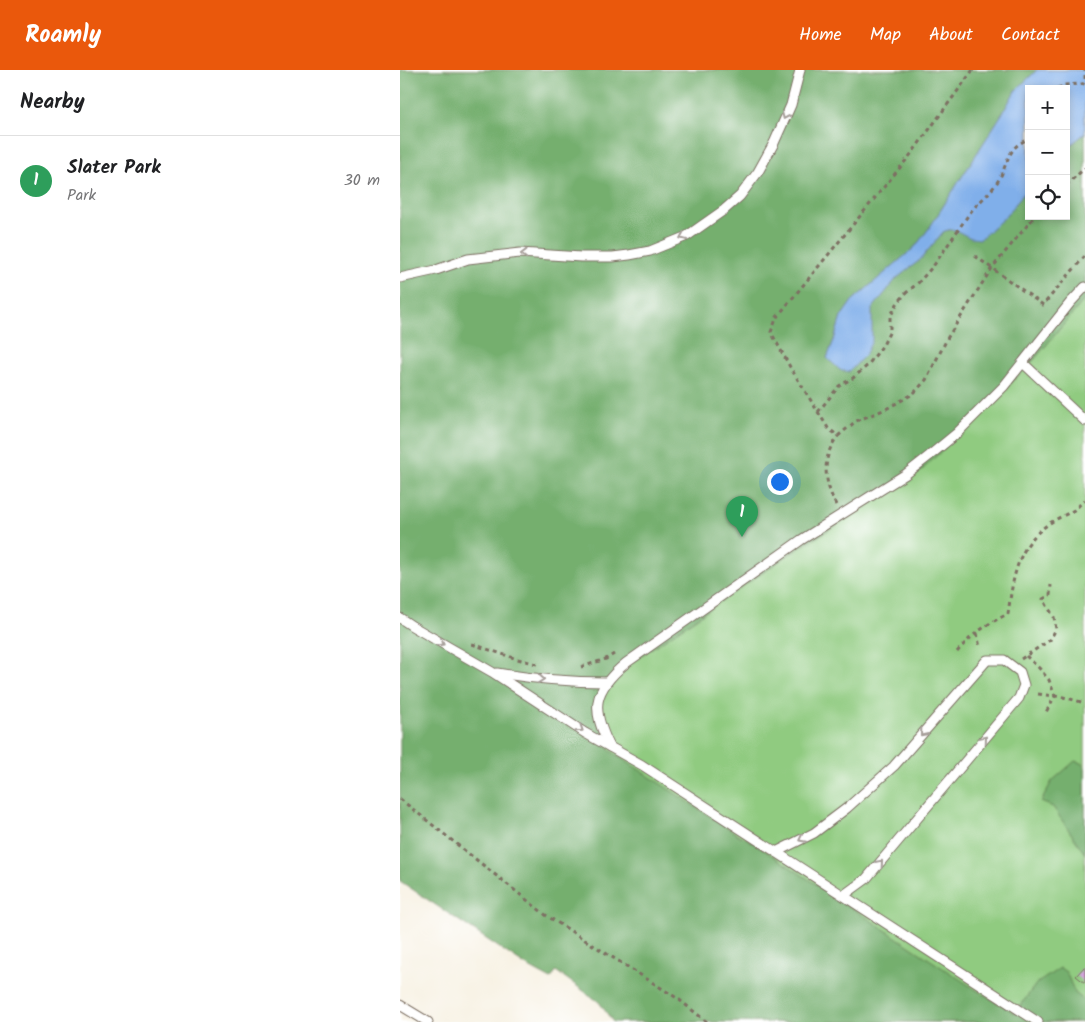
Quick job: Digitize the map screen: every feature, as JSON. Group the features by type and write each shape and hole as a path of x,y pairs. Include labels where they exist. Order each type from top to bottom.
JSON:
{"lane":[{"path":"400,278 436,270 468,259 520,253 581,257 629,255 650,250 687,236 724,210 740,196 758,172 774,143 790,105 800,70"},
{"path":"610,747 602,731 597,712 600,693 606,682 615,672 801,540 906,474 957,433 1004,386 1085,287"},
{"path":"1022,363 1085,421"},
{"path":"400,618 492,672 583,731 642,765 1038,1022"},
{"path":"776,852 814,834 846,808 894,766 987,660 1004,660 1020,672 1024,685 1019,698 866,879 844,895"},
{"path":"492,672 536,679 606,682"},
{"path":"400,1005 428,1022"}],"path":[{"path":"838,436 828,428 790,367 771,332 776,317 912,153 973,70"},
{"path":"1063,85 1083,84 1085,70"},
{"path":"818,412 839,386 853,378 868,365 883,345 890,331 890,317 897,304 934,265 975,207 997,183 1013,149 1025,141"},
{"path":"1070,181 1085,168"},
{"path":"840,515 830,495 826,473 826,462 833,443 838,436 856,421 886,409 913,394 926,380 948,337 992,268 1032,220"},
{"path":"975,256 1043,305 1085,256"},
{"path":"957,652 993,620 1008,614 1014,579 1021,555 1031,539 1050,523 1073,510 1085,500"},
{"path":"1021,660 1050,640 1056,629 1054,616 1043,600 1050,595 1050,585"},
{"path":"977,633 980,648"},
{"path":"470,644 543,665"},
{"path":"580,668 606,659 620,650 626,663"},
{"path":"1026,656 1048,680 1054,696 1045,714"},
{"path":"1038,694 1063,697 1085,704"},
{"path":"400,799 547,916 677,998 707,1022"}],"green space":[{"path":"400,70 1085,70 1085,1022 640,1022"},
{"path":"400,70 1037,70 1015,91 930,227 915,247 852,301 841,317 827,358 872,309 897,278 920,260 943,232 954,230 970,237 1005,217 1025,192 1025,220 1070,220 1070,146 1085,133 1085,299 1033,361 918,474 790,554 617,672 603,686 598,710 609,750 976,990 1015,1013 1036,984 1060,968 1066,972 1075,993 1085,1001 1085,1022 613,1022 599,1002 556,971 551,979 525,965 400,881"},
{"path":"1075,761 1081,763 1085,768 1085,854 1053,807 1041,802 1052,781"}],"water":[{"path":"1037,70 1085,70 1085,133 1070,146 1070,85 1025,85 1025,192 1005,217 980,239 971,238 954,230 943,232 920,260 897,278 872,309 872,341 865,355 849,372 840,370 827,358 841,317 852,301 915,247 930,227 1015,91"}],"building":[{"path":"1085,966 1085,983 1076,976"}],"place":[{"name":"Slater Park","path":"742,537"}]}
